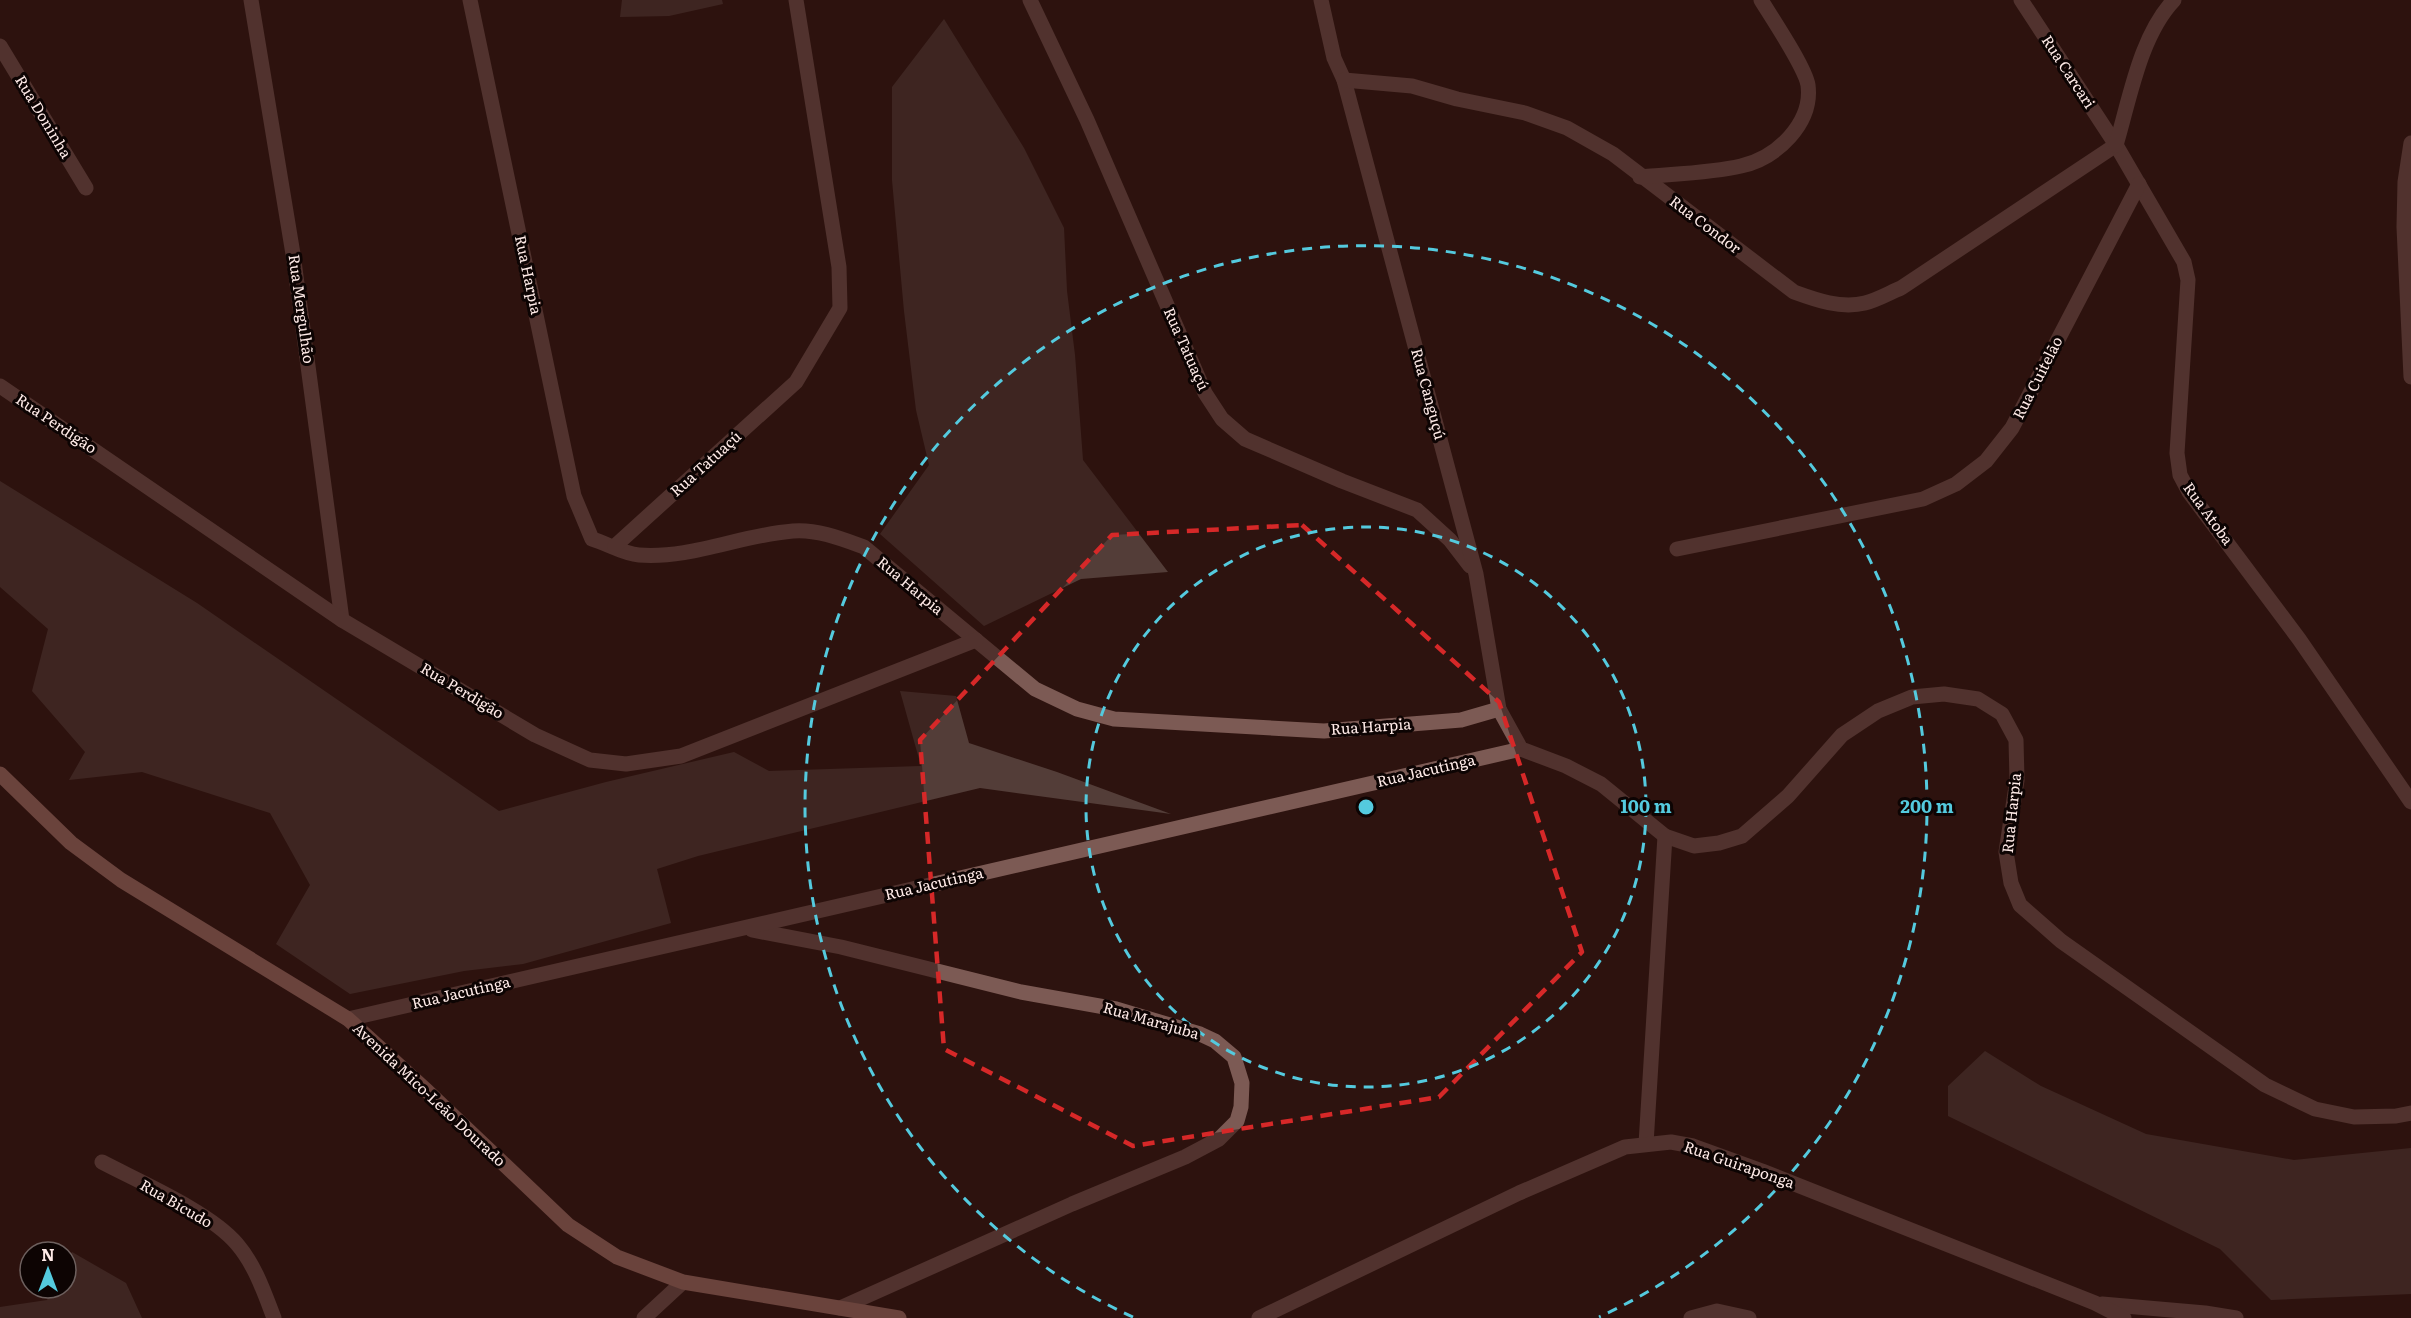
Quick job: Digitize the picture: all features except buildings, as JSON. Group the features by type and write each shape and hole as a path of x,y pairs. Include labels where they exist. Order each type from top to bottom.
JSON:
{"street":[{"name":"Rua Mergulhão","path":"251,0 293,254 342,620"},
{"name":"Rua Harpia","path":"470,0 574,496 592,538 636,555 672,555 727,542 795,531 833,536 864,547 1035,688 1077,709 1114,719 1324,731 1461,720 1499,709"},
{"name":"Rua Tatuaçú","path":"615,546 796,382 840,308 839,267 795,0"},
{"name":"Rua Tatuaçú","path":"1030,0 1087,120 1205,393 1222,419 1245,439 1342,482 1417,510 1450,540 1476,574"},
{"path":"1321,0 1334,58 1344,80"},
{"path":"1640,177 1742,166 1773,152 1793,134 1807,110 1808,83 1761,0"},
{"name":"Rua Carcari","path":"2021,0 2116,145"},
{"path":"2139,184 2116,145 2148,40 2165,10 2174,0"},
{"name":"Rua Doninha","path":"0,46 86,188"},
{"name":"Rua Canguçú","path":"1344,80 1476,574 1499,709"},
{"name":"Rua Condor","path":"1344,80 1412,86 1457,99 1525,113 1567,128 1613,154 1640,177 1794,292 1817,301 1841,305 1865,303 1901,288 2116,145"},
{"path":"2411,142 2405,182 2404,227 2411,377"},
{"name":"Rua Cuitelão","path":"1677,549 1923,499 1956,484 1986,461 2012,428 2033,390 2139,184"},
{"name":"Rua Atoba","path":"2139,184 2184,262 2188,280 2177,453 2180,475 2189,492 2299,639 2411,802"},
{"name":"Rua Perdigão","path":"0,386 342,620 535,735 590,760 626,764 681,756 976,640"},
{"name":"Rua Harpia","path":"1521,749 1566,766 1600,784 1665,836 1694,846 1719,843 1742,836 1788,796 1842,735 1878,711 1912,697 1944,694 1978,699 2002,714 2016,740 2017,780 2007,852 2011,883 2020,905 2061,941 2265,1085 2315,1109 2354,1117 2396,1116 2411,1113"},
{"path":"1499,709 1521,749"},
{"name":"Rua Jacutinga","path":"348,1019 1521,749"},
{"name":"Avenida Mico-Leão Dourado","path":"0,774 71,843 122,880 348,1019 568,1225 617,1257 683,1282 899,1318"},
{"path":"1646,1144 1665,836"},
{"name":"Rua Marajuba","path":"744,928 841,947 1021,992 1116,1009 1200,1034 1215,1041 1234,1057 1242,1083 1241,1107 1237,1121 1219,1139 1185,1157 1061,1209 840,1308"},
{"name":"Rua Guiraponga","path":"1259,1318 1519,1192 1624,1147 1671,1142 1694,1146 2095,1303 2124,1318"},
{"name":"Rua Bicudo","path":"102,1162 204,1216 236,1243 261,1282 274,1318"},
{"path":"644,1318 683,1282"},
{"path":"2095,1303 2236,1318"},
{"path":"1691,1318 1717,1311 1749,1318"}],"highlighted area":[{"path":"1302,525 1499,702 1582,952 1439,1097 1133,1146 944,1049 920,740 1112,535"}],"shaded area":[{"path":"622,0 722,0 723,4 669,16 620,17"},
{"path":"944,19 1024,148 1064,228 1067,291 1075,355 1083,460 1168,572 1081,579 984,626 880,534 929,465 916,410 904,311 892,180 892,87"},
{"path":"0,481 197,603 499,811 606,782 734,752 769,771 921,766 900,691 956,696 969,743 1057,772 1171,814 980,788 698,856 657,869 671,923 523,964 464,971 350,994 276,944 310,885 270,813 142,772 69,780 85,752 32,691 48,629 0,587"},
{"path":"1985,1051 2041,1086 2146,1134 2294,1160 2411,1148 2411,1294 2271,1300 2220,1249 1948,1116 1948,1086"},
{"path":"78,1255 126,1283 142,1318 0,1318 0,1307 47,1300 78,1300"}]}
